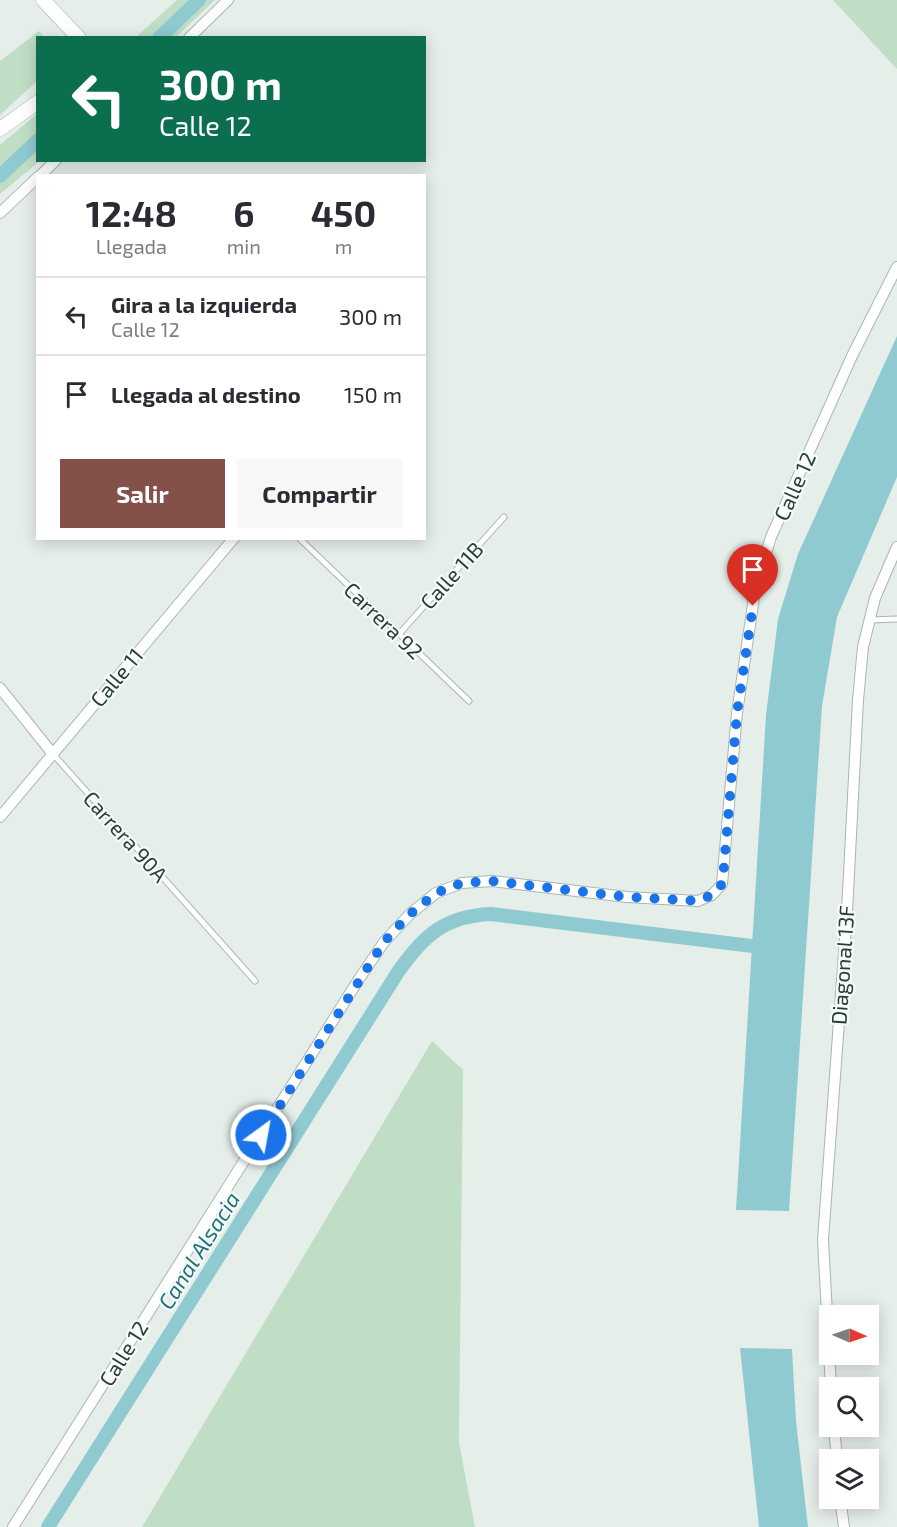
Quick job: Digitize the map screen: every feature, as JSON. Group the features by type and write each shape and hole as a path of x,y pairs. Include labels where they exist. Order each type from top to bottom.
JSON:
{"street":[{"path":"43,0 77,36"},
{"path":"191,36 228,0"},
{"path":"0,129 36,103"},
{"path":"41,174 54,162"},
{"path":"0,213 36,179"},
{"name":"Calle 12","path":"13,1527 359,979 384,942 409,915 436,893 462,883 492,881 627,897 698,901 712,895 722,884 737,713 756,585 771,537 852,356 897,267"},
{"name":"Calle 11","path":"0,817 232,540"},
{"name":"Diagonal 13F","path":"830,1377 823,1240 847,912 858,700 863,647 875,598 897,547"},
{"name":"Carrera 90A","path":"0,688 52,753"},
{"path":"842,1509 844,1527"}],"lane":[{"name":"Calle 11B","path":"399,634 504,517"},
{"name":"Carrera 92","path":"301,540 469,701"},
{"path":"870,620 897,619"},
{"name":"Carrera 90A","path":"52,753 255,981"}],"green space":[{"path":"177,0 215,0 177,36 137,36"},
{"path":"833,0 897,0 897,69"},
{"path":"39,31 43,36 36,36 36,82 0,115 0,61"},
{"path":"36,115 36,162 39,162 0,194 0,145"},
{"path":"432,1041 463,1070 459,1442 475,1527 142,1527"}],"water":[{"path":"897,336 897,477 837,617 822,706 789,1211 736,1210 766,715 778,619 798,554"},
{"path":"740,1348 792,1349 796,1421 808,1527 759,1527"}],"waterway":[{"path":"161,36 199,0"},
{"path":"0,176 36,142"},
{"name":"Canal Alsacia","path":"48,1527 398,972 427,938 448,923 491,914 768,948"}],"route":[{"path":"261,1135 384,942 409,915 436,893 462,883 492,881 627,897 698,901 712,895 722,884 723,878 737,713 753,606"}]}
